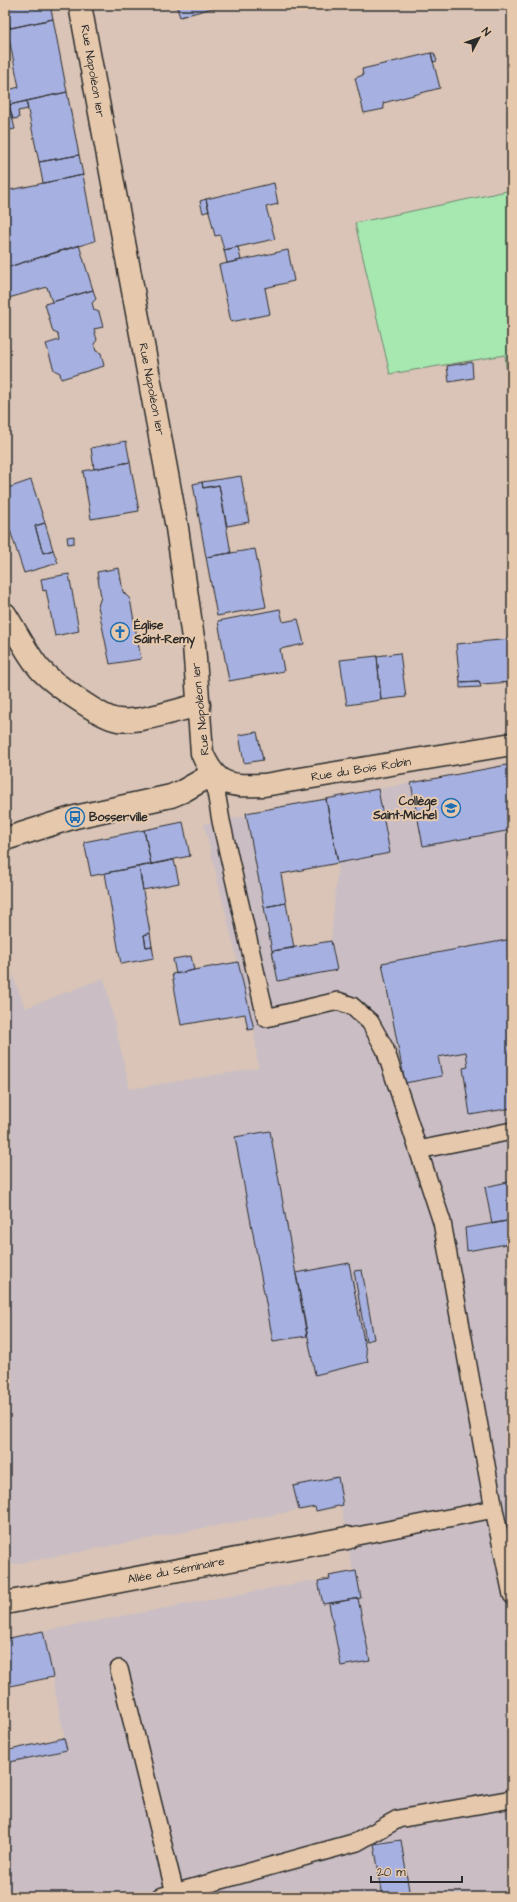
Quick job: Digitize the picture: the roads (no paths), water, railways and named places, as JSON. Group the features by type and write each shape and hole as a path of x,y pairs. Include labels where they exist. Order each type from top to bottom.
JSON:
{"street":[{"name":"Rue Napoléon 1er","path":"80,5 177,528 194,645 202,754 208,768 213,774"},
{"path":"5,614 40,668 77,699 107,716 116,720 132,721 199,705"},
{"name":"Rue du Bois Robin","path":"213,774 224,782 232,785 264,785 512,744"},
{"path":"5,839 75,817 171,796 213,774"},
{"name":"Allée du Séminaire","path":"5,1603 347,1538"}],"lane":[{"path":"213,774 221,821 266,1018 338,1001 352,1006 370,1022 385,1049 442,1222 494,1509 512,1595"},
{"path":"418,1150 512,1131"},
{"path":"347,1538 494,1509"},
{"path":"119,1669 171,1896 357,1842 398,1819 512,1800"}],"place":[{"name":"Église Saint-Remy","path":"120,632"},
{"name":"Collège Saint-Michel","path":"451,808"},
{"name":"Bosserville","path":"75,817"}]}
